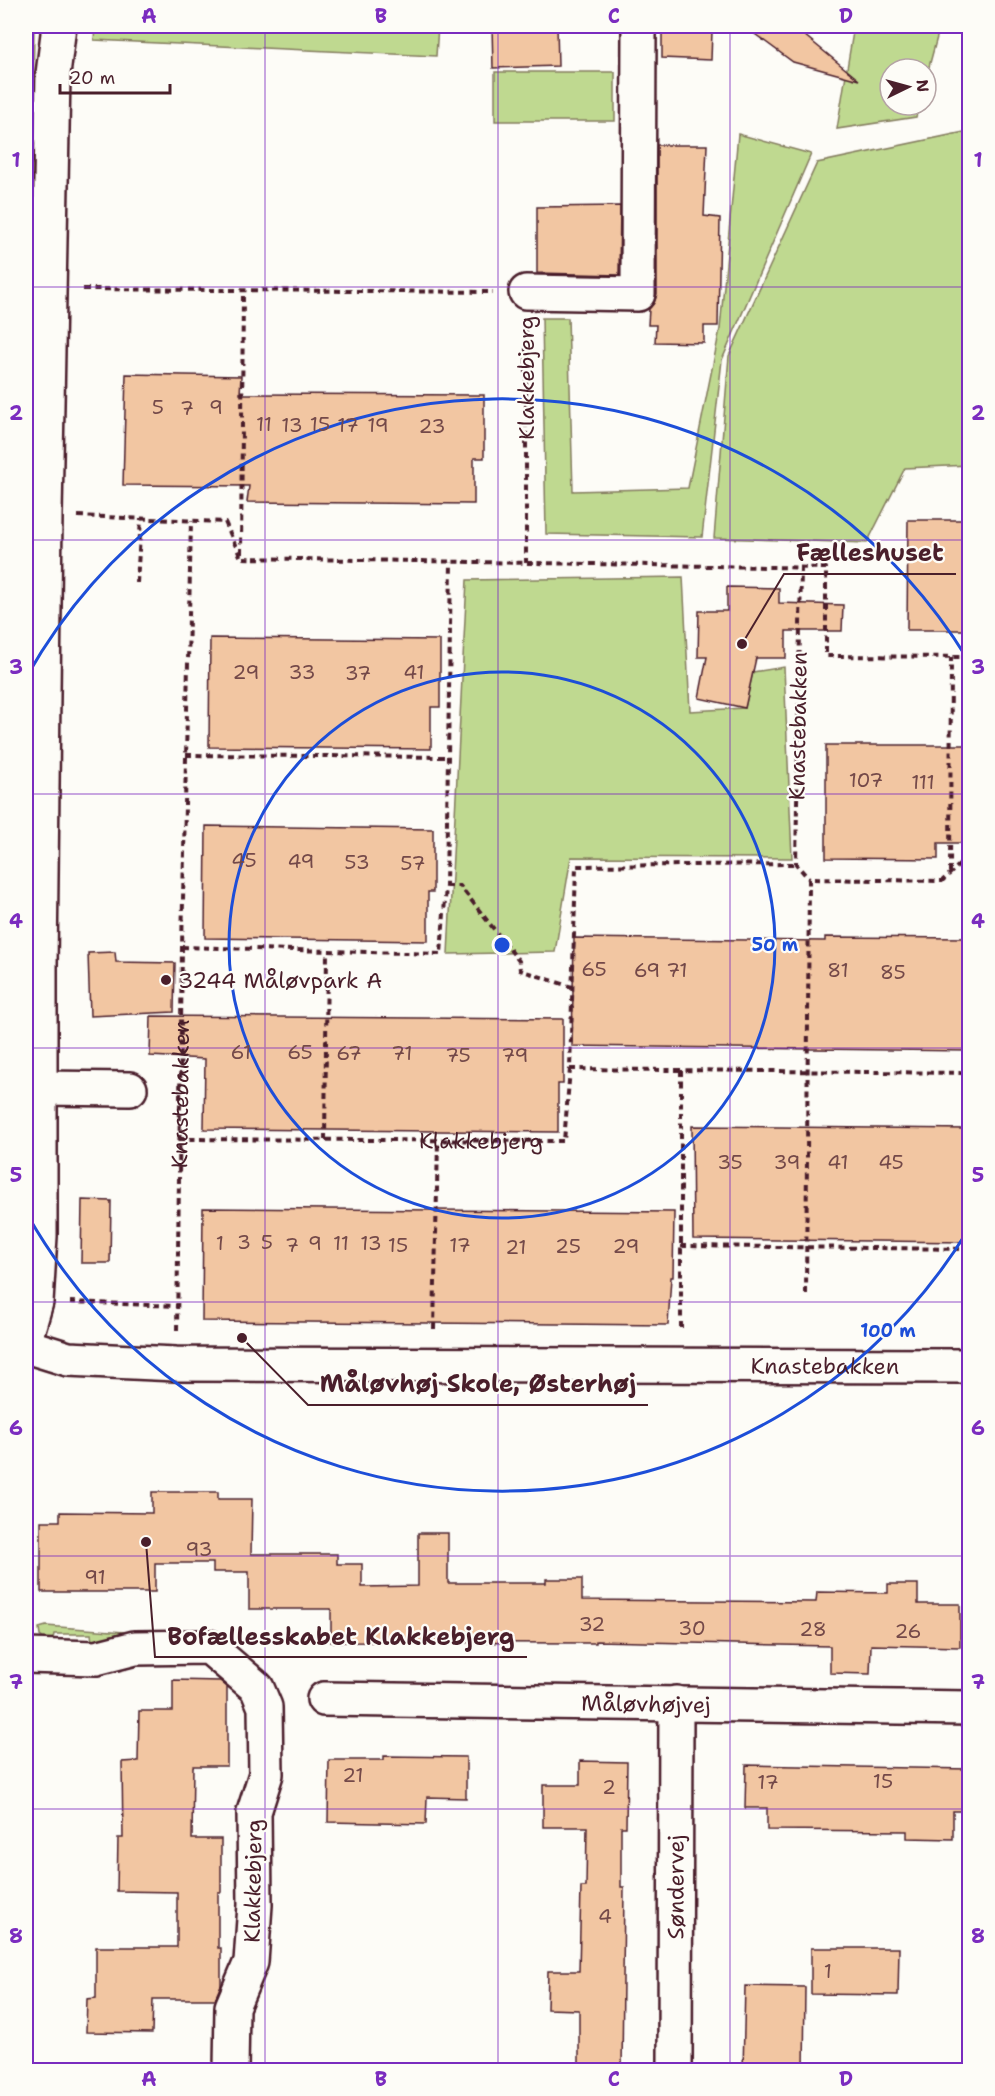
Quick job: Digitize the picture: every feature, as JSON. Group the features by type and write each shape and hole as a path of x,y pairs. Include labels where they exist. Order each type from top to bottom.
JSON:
{"street":[{"path":"26,1336 36,1302 33,1236 40,1088 33,964 45,514 36,424 49,289 53,74 59,26"},
{"path":"526,292 638,294 639,26"},
{"path":"40,1088 130,1089"},
{"name":"Knastebakken","path":"26,1346 68,1359 176,1364 969,1366"},
{"name":"Klakkebjerg","path":"26,1656 96,1658 135,1647 209,1647 257,1688 265,1707 266,1774 254,1812 255,1905 251,1962 232,2007 231,2070"},
{"name":"Måløvhøjvej","path":"324,1700 969,1708"},
{"name":"Søndervej","path":"675,2070 676,1703"}],"path":[{"name":"Klakkebjerg","path":"49,289 526,292 526,563"},
{"path":"241,558 243,291"},
{"path":"45,514 225,522 241,558"},
{"path":"137,584 141,519"},
{"name":"Knastebakken","path":"176,1364 191,521"},
{"path":"241,558 526,563"},
{"path":"182,947 441,954 446,886 451,562"},
{"name":"Knastebakken","path":"526,563 826,568 826,656 969,657"},
{"name":"Knastebakken","path":"796,864 801,567"},
{"path":"950,874 951,657"},
{"path":"186,755 448,757"},
{"path":"809,879 942,881 969,855"},
{"path":"806,1294 808,1071 809,879 796,864 576,866 570,1069 808,1071 969,1073"},
{"path":"446,886 460,886 519,961 520,970 572,987"},
{"path":"325,1140 327,951"},
{"name":"Klakkebjerg","path":"179,1139 564,1141 570,1069"},
{"path":"681,1070 681,1365"},
{"path":"433,1364 438,1141"},
{"path":"681,1246 969,1249"},
{"path":"36,1302 177,1306"}],"green space":[{"path":"26,26 34,26 29,400 26,401"},
{"path":"95,26 438,26 436,56 94,40"},
{"path":"854,26 940,26 932,57 878,57 878,117 916,117 837,129"},
{"path":"495,72 615,72 615,121 495,121"},
{"path":"969,131 969,465 905,468 867,543 714,538 729,356 817,163"},
{"path":"738,134 811,154 722,360 702,537 546,534 542,318 568,318 573,491 688,488 720,329"},
{"path":"683,577 690,711 745,708 753,672 784,667 792,858 571,857 555,952 448,954 467,580"},
{"path":"46,1626 125,1632 92,1642 91,1634 54,1634 52,1644 40,1636 39,1628"}],"building":[{"path":"492,26 557,26 558,66 493,68"},
{"path":"744,26 793,26 859,80 793,62"},
{"path":"662,29 712,31 711,60 662,58"},
{"path":"657,145 707,145 704,216 720,218 718,326 704,326 704,343 655,342 656,325 648,325 649,309 657,294"},
{"path":"620,206 619,275 537,273 537,207"},
{"path":"126,374 241,376 240,394 484,395 484,458 474,458 474,504 247,502 249,486 123,485"},
{"path":"908,520 969,520 969,630 907,630"},
{"path":"727,587 779,588 779,603 843,605 842,631 786,631 786,658 756,658 745,708 699,698 707,657 698,657 699,611 727,611"},
{"path":"210,638 440,640 440,707 431,707 431,749 209,747"},
{"path":"826,745 969,745 969,843 938,843 938,859 826,858"},
{"path":"206,826 433,829 433,892 428,892 428,941 205,938"},
{"path":"825,937 969,938 969,1051 572,1046 574,938 825,941"},
{"path":"115,952 116,962 175,963 174,1012 90,1016 88,953"},
{"path":"151,1016 563,1019 563,1084 558,1084 558,1132 204,1129 205,1059 150,1056"},
{"path":"692,1126 969,1129 969,1242 693,1239"},
{"path":"82,1200 111,1201 110,1263 81,1263"},
{"path":"203,1208 674,1212 673,1277 671,1277 668,1325 202,1321"},
{"path":"152,1492 218,1492 218,1499 252,1499 251,1554 337,1554 337,1564 362,1564 362,1587 418,1586 418,1533 448,1533 448,1583 546,1583 546,1579 582,1579 582,1600 816,1602 817,1592 888,1593 888,1584 918,1584 918,1604 960,1604 960,1647 871,1645 870,1674 830,1673 830,1646 596,1641 596,1643 331,1642 331,1609 249,1609 249,1572 213,1572 213,1563 155,1563 155,1592 41,1592 41,1521 60,1521 60,1512 152,1513"},
{"path":"173,1680 220,1681 227,1687 227,1766 193,1766 192,1839 221,1839 218,1948 221,1948 221,1985 215,1999 153,1999 152,2033 86,2032 87,1999 96,1998 96,1947 177,1947 177,1892 117,1891 118,1838 123,1838 122,1762 138,1761 139,1711 173,1711"},
{"path":"384,1756 466,1757 466,1798 427,1797 426,1824 328,1822 329,1760 384,1760"},
{"path":"580,1761 627,1762 626,1827 621,1827 621,1887 624,1887 622,2070 579,2070 579,2010 547,2009 548,1971 579,1971 581,1887 586,1887 587,1827 543,1827 543,1785 580,1785"},
{"path":"746,1765 969,1769 969,1811 953,1811 953,1839 907,1838 907,1831 767,1830 767,1808 745,1808"},
{"path":"811,1948 899,1948 898,1995 811,1994"},
{"path":"745,1986 805,1987 804,2070 743,2070"}],"place":[{"name":"Fælleshuset","path":"742,644"},
{"name":"3244 Måløvpark A","path":"166,980"},
{"name":"Måløvhøj Skole, Østerhøj","path":"242,1338"},
{"name":"Bofællesskabet Klakkebjerg","path":"146,1542"}]}
